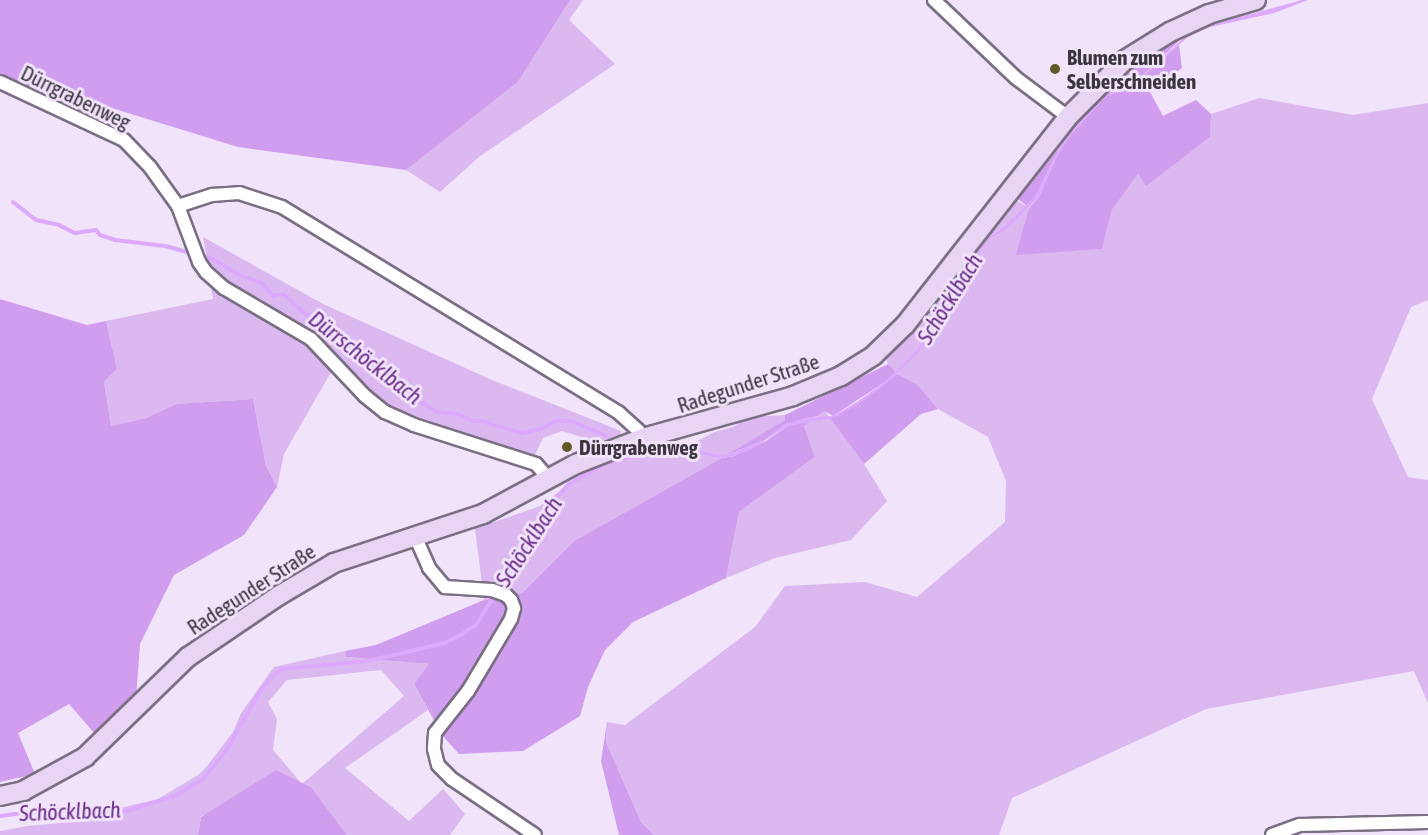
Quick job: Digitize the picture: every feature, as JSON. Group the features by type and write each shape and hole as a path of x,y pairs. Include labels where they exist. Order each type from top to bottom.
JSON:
{"main road":[{"name":"Radegunder Straße","path":"0,796 23,791 86,757 188,657 278,596 334,563 483,514 598,454 643,438 793,396 842,376 874,355 922,306 1068,117 1125,60 1149,43 1209,14 1256,0"}],"street":[{"path":"934,0 1016,78 1068,117"},
{"name":"Dürrgrabenweg","path":"0,82 124,140 150,167 178,206 199,262 206,272 224,288 310,339 365,396 385,412 414,425 536,464 549,479"},
{"path":"178,206 212,195 239,193 282,207 619,412 643,438"},
{"path":"415,536 429,567 445,587 495,591 511,600 514,609 511,619 468,691 435,733 434,749 438,765 452,779 535,835"},
{"path":"1272,835 1300,825 1428,822"}],"shaded area":[{"path":"0,0 570,0 518,82 406,170 238,147 102,105 90,119 0,82"},
{"path":"570,0 583,0 569,20 615,64 479,157 440,192 406,170 518,82"},
{"name":"Schöcklbach","path":"1308,0 1274,13 1210,27 1188,37 1128,89 1106,96 1068,138 1056,158 1039,197 1004,231 989,239 964,273 920,351 887,383 858,404 834,418 788,426 752,449 734,456 722,458 666,449 635,456 674,446 725,456 764,440 786,424 804,418 833,416 857,402 885,382 918,349 962,270 988,238 1004,227 1036,195 1068,134 1103,95 1127,86 1143,75 1187,35 1203,27"},
{"path":"1178,35 1179,41 1143,75 1127,86 1107,93 1135,67"},
{"path":"1179,45 1182,68 1150,92 1163,116 1196,100 1211,114 1210,137 1146,186 1138,174 1112,210 1102,249 1016,255 1029,208 1039,197 1056,158 1068,138 1106,96 1128,89"},
{"path":"1259,98 1353,115 1428,103 1428,300 1411,307 1372,399 1408,477 1428,480 1428,703 1414,671 1206,709 1012,798 999,835 654,835 641,822 606,742 607,722 625,725 755,627 785,586 865,582 917,597 1005,522 1006,481 988,437 938,409 917,384 897,374 888,364 884,353 1012,198 1031,209 1017,254 1102,249 1112,210 1138,174 1146,185 1210,137 1211,114"},
{"path":"1060,147 1036,195 1027,206 1018,199"},
{"path":"203,237 323,304 492,380 621,431 620,435 598,442 562,431 543,438 534,457 387,406 365,389 343,362 276,310 209,269"},
{"path":"211,287 281,324 302,338 334,367 284,454 277,487 266,466 253,399 176,404 146,418 111,426 104,382 117,369 106,321 213,299"},
{"path":"0,299 87,325 106,321 117,369 104,382 111,426 146,418 176,404 253,399 266,466 277,487 244,535 174,575 140,644 136,698 93,767 89,746 95,734 69,704 18,733 35,774 0,782"},
{"path":"888,364 896,372 885,382 833,416 825,411 818,416 786,424 764,440 725,456 785,420 785,415"},
{"path":"897,374 917,384 938,409 921,414 864,464 830,418 858,404"},
{"path":"825,411 864,464 887,501 851,540 775,558 726,578 739,512 815,457 804,426"},
{"path":"785,415 785,420 722,458 574,541 522,593 484,600 475,529 540,506 569,484 606,463 694,443 714,432 733,427 748,417"},
{"path":"814,419 804,426 815,457 739,512 726,578 633,622 605,650 588,687 580,716 523,751 459,754 442,735 414,684 429,664 346,657 345,651 376,645 484,600 522,593 574,541 722,458 734,456 766,441 788,426"},
{"path":"345,651 346,657 430,664 414,684 428,710 345,768 409,821 443,789 465,814 450,835 347,835 312,788 302,785 201,816 198,835 0,835 0,831 28,826 115,818 116,809 158,799 198,775 233,732 241,713 274,667","holes":["381,670 404,696 302,784 273,750 277,719 268,702 287,680"]},
{"path":"607,722 606,742 641,822 654,835 619,835 601,761"},
{"path":"276,770 312,788 347,835 198,835 201,817"}],"waterway":[{"name":"Dürrschöcklbach","path":"13,202 36,220 59,225 75,233 96,230 100,235 115,240 165,246 187,252"},
{"name":"Dürrschöcklbach","path":"201,256 213,259 235,273 263,284 273,296 283,294 310,318 335,334 343,345 374,366 389,382 437,412 458,414 472,421 481,421 522,433 541,429 555,421 571,421 607,436"},
{"name":"Schöcklbach","path":"0,816 46,810 126,811 175,796 202,780 227,749 259,693 270,678 282,669 368,661 445,643 461,635 476,625 550,505 569,484 606,463 639,455"}],"place":[{"name":"Blumen zum Selberschneiden","path":"1055,69"},
{"name":"Dürrgrabenweg","path":"567,447"}]}
